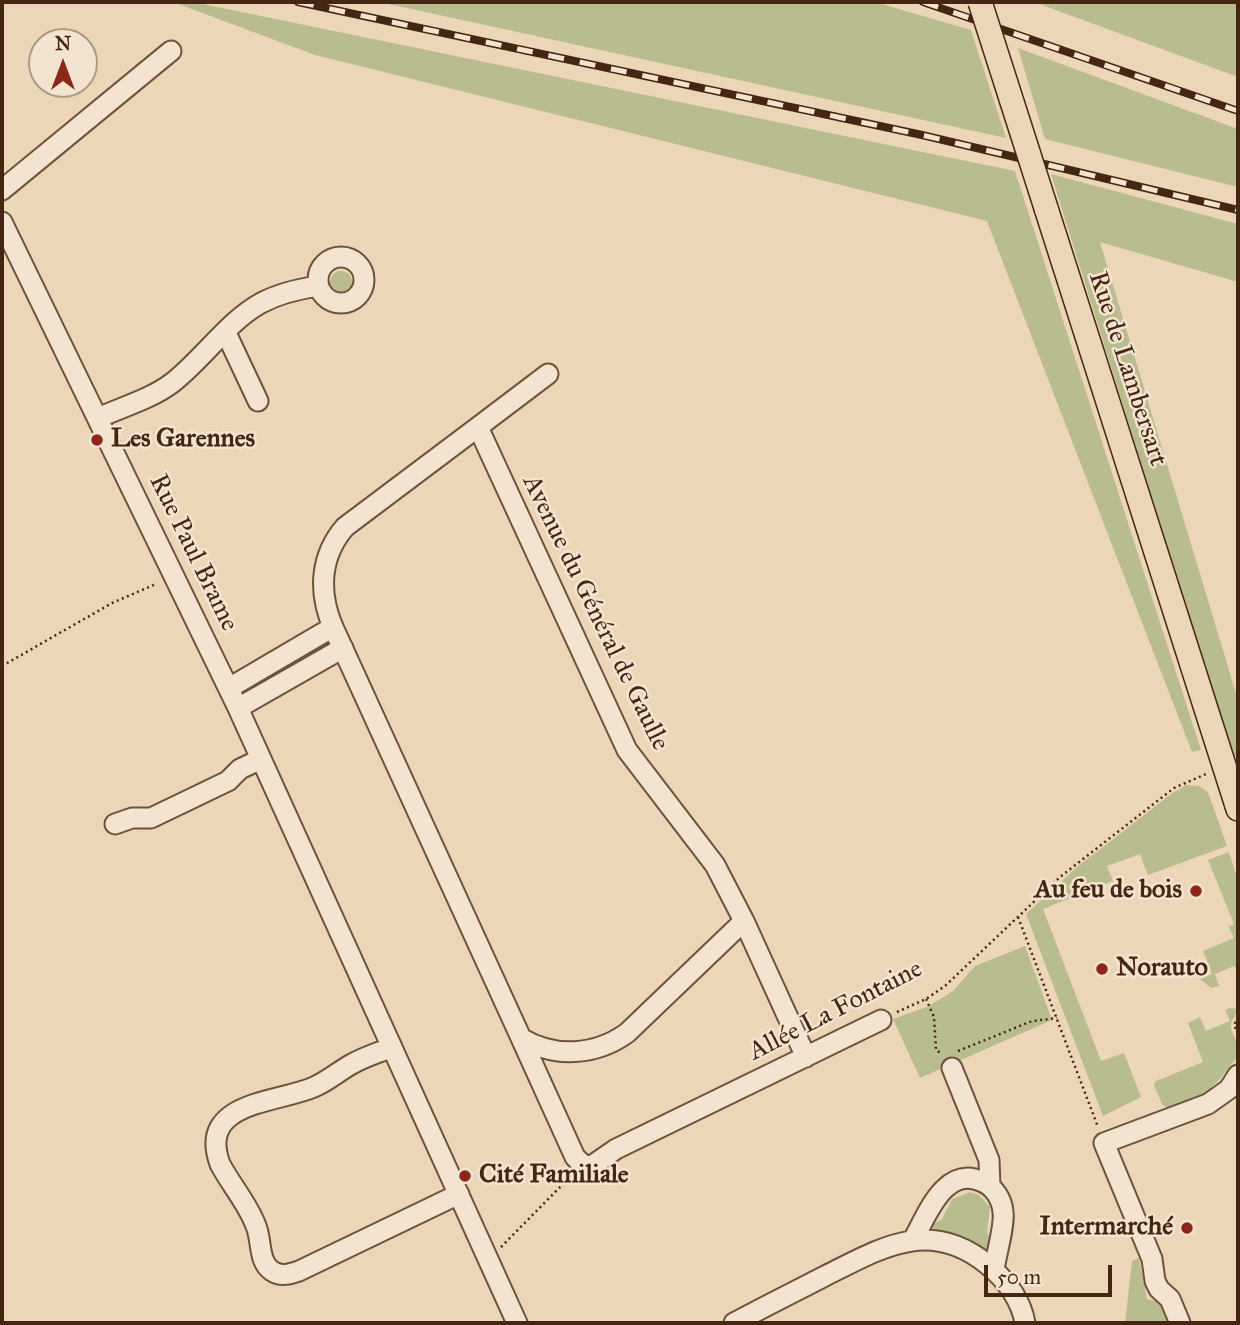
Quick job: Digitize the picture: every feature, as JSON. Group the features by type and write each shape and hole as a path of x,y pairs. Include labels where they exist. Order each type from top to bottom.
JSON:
{"main road":[{"name":"Rue de Lambersart","path":"980,2 1238,809"}],"street":[{"path":"2,190 171,51"},
{"name":"Rue Paul Brame","path":"2,222 229,688 517,1323"},
{"path":"98,418 164,387 261,303 290,292 318,286"},
{"path":"226,333 258,401"},
{"path":"548,374 354,519 339,534 330,551 323,579 326,607 333,627 575,1157 582,1164"},
{"name":"Avenue du Général de Gaulle","path":"478,427 627,750 715,865 744,921 806,1057"},
{"path":"229,688 333,627"},
{"path":"238,708 343,648"},
{"path":"115,824 132,818 151,818 228,781 240,769 261,759"},
{"path":"521,1038 542,1049 562,1052 594,1049 620,1038 744,921"},
{"name":"Allée La Fontaine","path":"582,1164 590,1167 616,1149 881,1020"},
{"path":"392,1047 354,1063 316,1086 249,1105 229,1117 217,1138 220,1164 256,1223 266,1265 277,1274 286,1275 299,1271 458,1194"},
{"path":"952,1068 989,1160 990,1186"},
{"path":"1180,1323 1170,1299 1158,1289 1152,1259 1104,1143 1208,1104 1229,1089 1238,1075"},
{"path":"912,1240 936,1198 947,1185 969,1178 990,1186 999,1197 1003,1209 994,1270"},
{"path":"734,1323 767,1315 880,1249 912,1240 959,1248 977,1257 994,1270 1008,1286 1021,1309 1025,1323"}],"path":[{"path":"2,666 112,603 175,576"},
{"name":"Allée La Fontaine","path":"881,1020 926,999 945,986 1059,877 1174,788 1223,760"},
{"path":"1017,916 1104,1143"},
{"path":"926,999 934,1017 936,1050 947,1055 1032,1021 1057,1018"},
{"path":"1238,1017 1234,1025 1238,1033"},
{"path":"488,1260 582,1164"}],"green space":[{"path":"173,2 193,2 1015,171 1201,750 1192,752 987,221 315,55"},
{"path":"379,2 875,2 971,30 1006,138"},
{"path":"1034,2 1238,2 1238,77"},
{"path":"1018,48 1238,129 1238,187 1045,139"},
{"path":"1051,174 1238,224 1238,282 1100,242 1238,700 1238,762 1227,739"},
{"path":"341,271 349,274 352,282 349,290 341,293 333,290 330,282 333,274"},
{"path":"1186,785 1199,786 1208,792 1227,846 1148,875 1140,854 1107,866 1113,881 1043,909 1101,1061 1124,1053 1141,1097 1103,1116 1026,914 1076,868"},
{"path":"1229,852 1238,881 1238,971 1234,966 1215,974 1219,986 1211,988 1200,979 1212,974 1203,951 1234,938 1229,927 1234,924 1208,860"},
{"path":"1025,946 1052,1020 920,1078 893,1019 929,1006 953,991 975,966"},
{"path":"1238,1009 1231,1029 1238,1045 1238,1056 1202,1096 1167,1108 1162,1104 1154,1085 1156,1081 1203,1062 1188,1023 1200,1017 1206,1031 1230,1021 1225,1010"},
{"path":"970,1192 979,1195 990,1207 987,1233 992,1240 987,1255 929,1236 927,1228 942,1219 952,1199"},
{"path":"1139,1258 1147,1299 1162,1303 1170,1323 1125,1323 1132,1261"}],"railway":[{"path":"298,2 922,135 1238,210"},
{"path":"923,2 1238,111"}],"place":[{"name":"Les Garennes","path":"97,440"},
{"name":"Au feu de bois","path":"1196,891"},
{"name":"Norauto","path":"1102,969"},
{"name":"Cité Familiale","path":"465,1176"},
{"name":"Intermarché","path":"1187,1228"}]}
